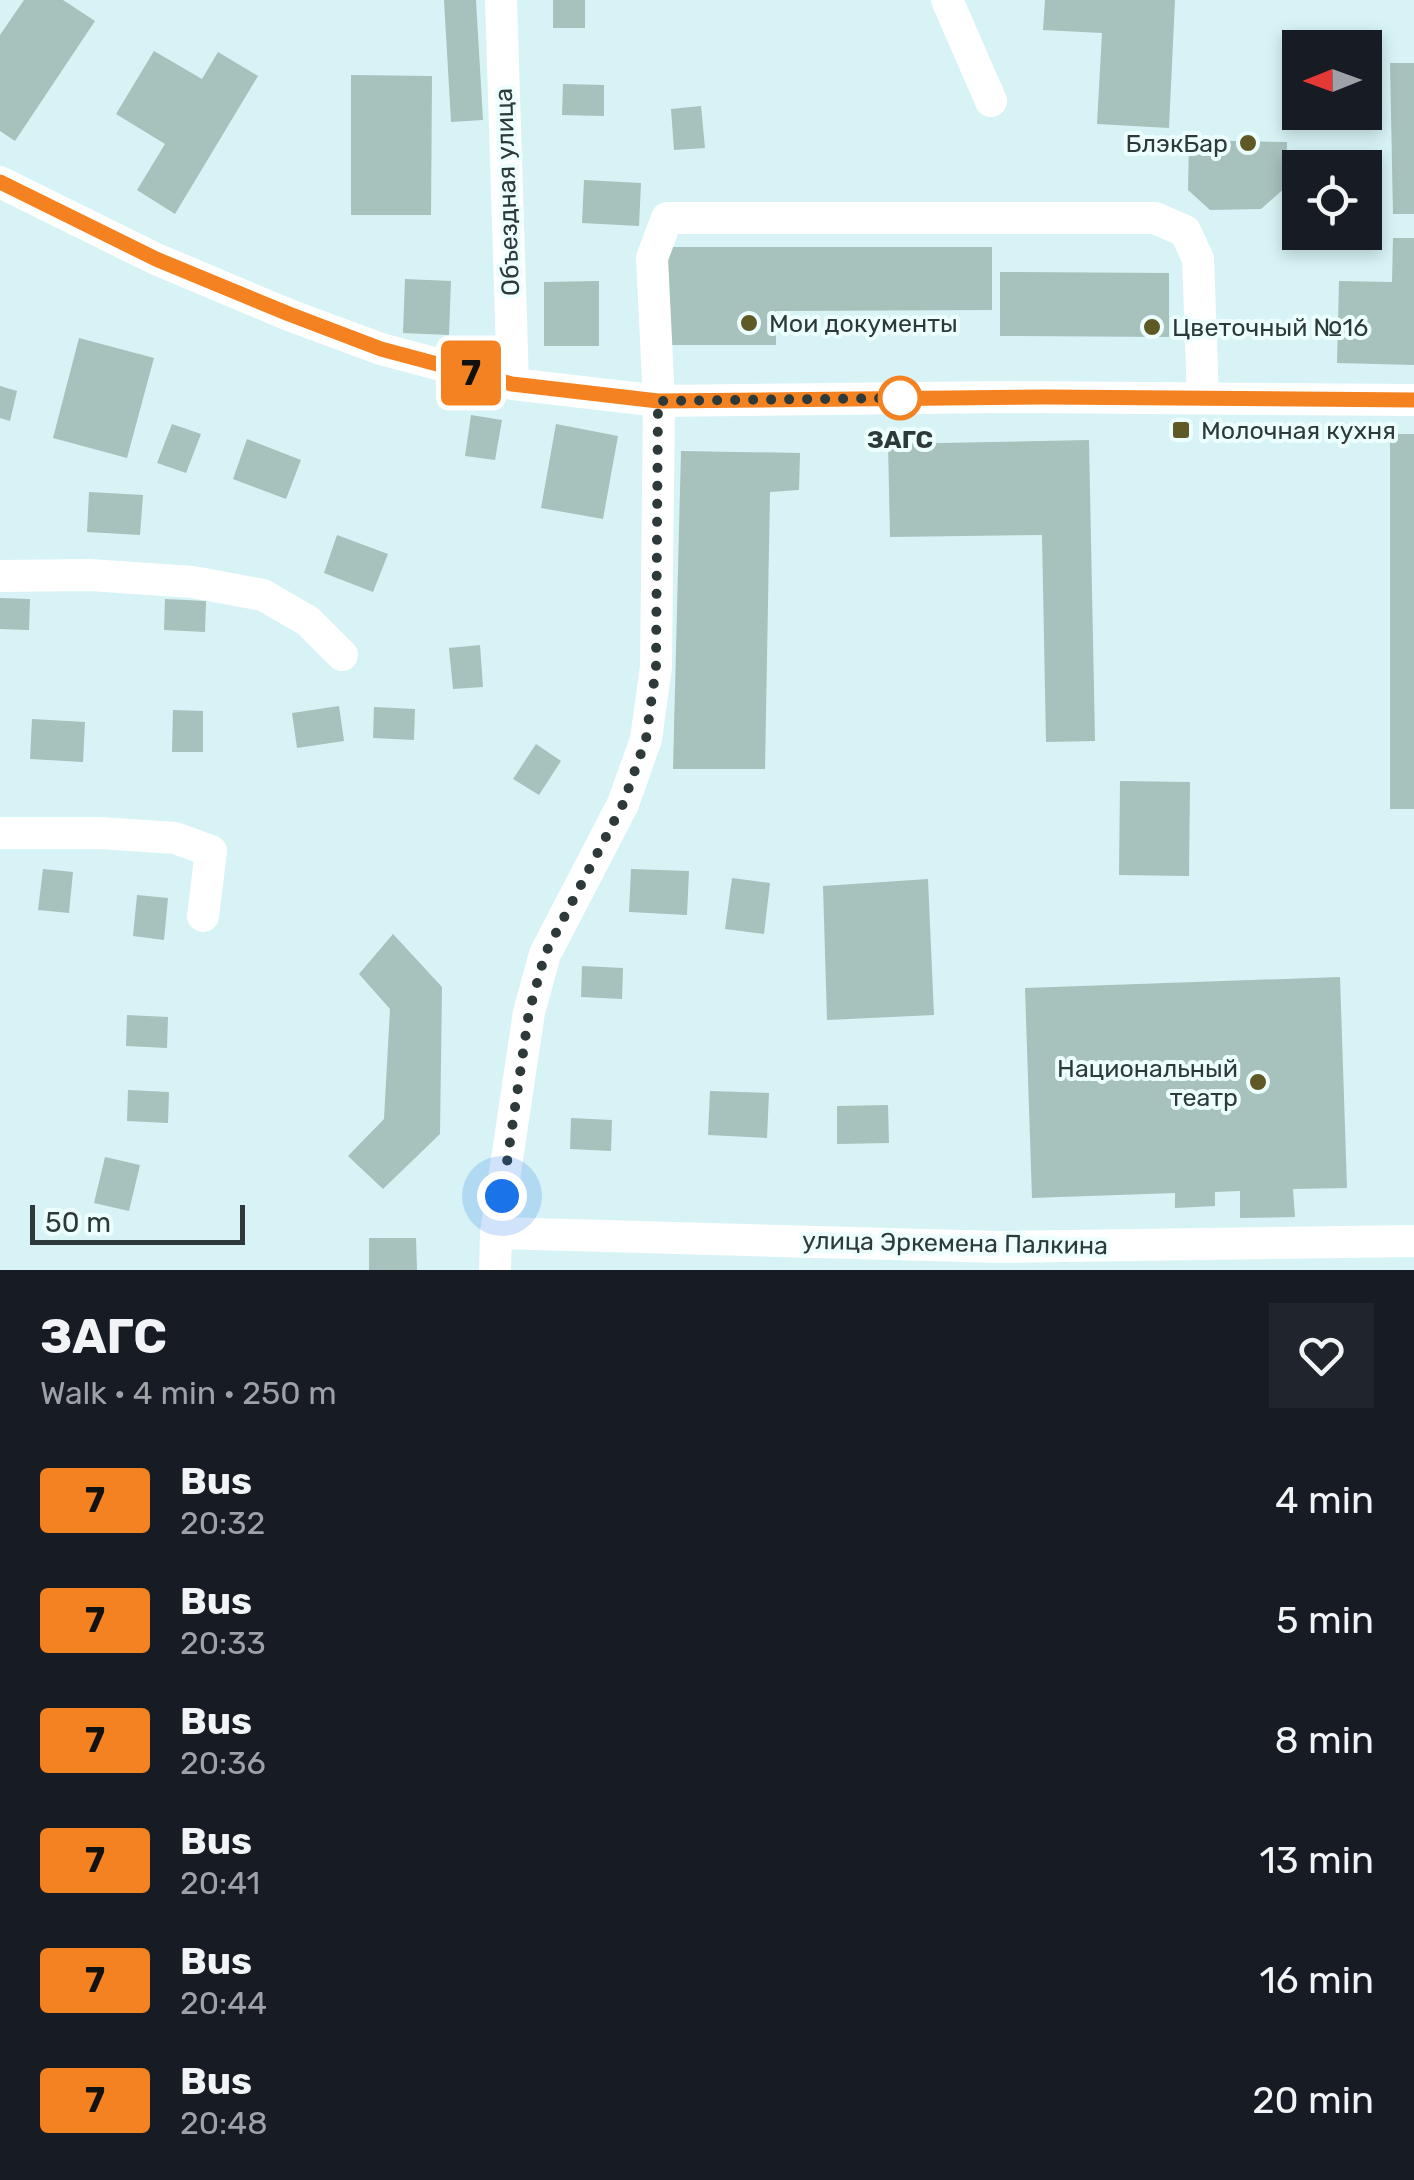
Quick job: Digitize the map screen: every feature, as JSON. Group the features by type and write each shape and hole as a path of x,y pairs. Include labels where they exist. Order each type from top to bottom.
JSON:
{"street":[{"name":"Объездная улица","path":"501,0 512,384"},
{"path":"947,0 991,101"},
{"path":"4,183 156,259 289,314 381,349 512,384 658,401 1203,397 1414,400"},
{"path":"495,1270 496,1233 529,1012 545,954 623,804 646,739 656,667 658,401 652,258 667,218 1155,218 1185,231 1198,259 1203,397"},
{"path":"0,576 193,582 264,595 308,621 342,656"},
{"path":"0,834 100,833 176,838 211,851 203,916"},
{"name":"улица Эркемена Палкина","path":"496,1233 1001,1258 1414,1242"}],"building":[{"path":"24,0 63,0 95,21 15,141 0,131 0,35"},
{"path":"444,0 476,0 483,120 451,122"},
{"path":"553,0 585,0 585,28 553,28"},
{"path":"1045,0 1175,0 1169,128 1097,124 1102,33 1043,30"},
{"path":"154,51 202,79 218,52 258,76 175,214 137,190 165,144 116,114"},
{"path":"1390,63 1414,63 1414,214 1393,214"},
{"path":"351,75 432,76 431,215 351,215"},
{"path":"563,84 604,85 604,116 562,115"},
{"path":"701,106 705,148 674,150 671,109"},
{"path":"1189,140 1287,142 1287,150 1282,150 1282,191 1261,209 1210,210 1188,190"},
{"path":"584,180 641,183 639,226 582,223"},
{"path":"1393,238 1414,238 1414,365 1337,363 1339,281 1392,282"},
{"path":"665,247 992,247 992,310 776,311 776,345 665,345"},
{"path":"1000,272 1169,273 1169,337 1000,336"},
{"path":"405,279 451,281 449,335 403,333"},
{"path":"599,281 599,346 544,346 544,282"},
{"path":"79,338 154,358 127,458 53,438"},
{"path":"0,386 17,391 10,421 0,418"},
{"path":"471,415 502,420 495,460 465,456"},
{"path":"172,424 201,434 186,473 157,463"},
{"path":"556,424 618,436 603,519 541,508"},
{"path":"1390,434 1414,434 1414,809 1390,809"},
{"path":"247,439 301,460 286,499 233,479"},
{"path":"1089,440 1095,741 1046,742 1042,535 890,537 888,444"},
{"path":"681,451 800,453 799,490 770,492 765,769 673,769"},
{"path":"89,492 143,495 140,535 87,532"},
{"path":"337,535 388,554 373,592 324,573"},
{"path":"0,598 30,599 29,630 0,629"},
{"path":"165,599 206,601 205,632 164,630"},
{"path":"480,645 483,687 453,689 449,648"},
{"path":"339,706 344,741 297,748 292,713"},
{"path":"374,707 415,709 414,740 373,738"},
{"path":"173,710 203,711 203,752 172,752"},
{"path":"32,719 85,722 83,762 30,759"},
{"path":"536,744 561,761 539,795 513,779"},
{"path":"1120,781 1190,782 1189,876 1119,875"},
{"path":"43,869 73,872 69,913 38,910"},
{"path":"631,869 689,871 687,915 629,912"},
{"path":"732,878 770,883 764,934 725,929"},
{"path":"928,879 934,1015 827,1020 823,886"},
{"path":"137,895 168,898 164,940 133,936"},
{"path":"393,934 442,987 440,1134 383,1189 348,1156 384,1119 390,1009 359,974"},
{"path":"582,966 623,968 622,999 581,997"},
{"path":"1340,977 1347,1188 1293,1189 1295,1217 1240,1218 1240,1191 1215,1192 1215,1206 1175,1208 1175,1193 1032,1198 1025,988"},
{"path":"127,1015 168,1017 167,1048 126,1046"},
{"path":"128,1090 169,1092 168,1123 127,1121"},
{"path":"710,1091 769,1093 767,1138 708,1135"},
{"path":"888,1105 889,1143 837,1144 837,1106"},
{"path":"571,1118 612,1120 611,1151 570,1149"},
{"path":"105,1157 140,1165 129,1211 94,1203"},
{"path":"369,1238 416,1238 417,1270 369,1270"}],"bus line":[{"name":"7","path":"0,182 156,259 289,314 381,349 512,384 658,401 1045,397 1414,400"}],"place":[{"name":"БлэкБар","path":"1248,143"},
{"name":"Мои документы","path":"749,323"},
{"name":"Цветочный №16","path":"1152,327"},
{"name":"ЗАГС","path":"900,398"},
{"name":"Молочная кухня","path":"1181,430"},
{"name":"Национальный театр","path":"1258,1082"}],"route":[{"path":"502,1196 529,1012 545,954 623,804 646,739 656,667 658,401 900,398"}]}
